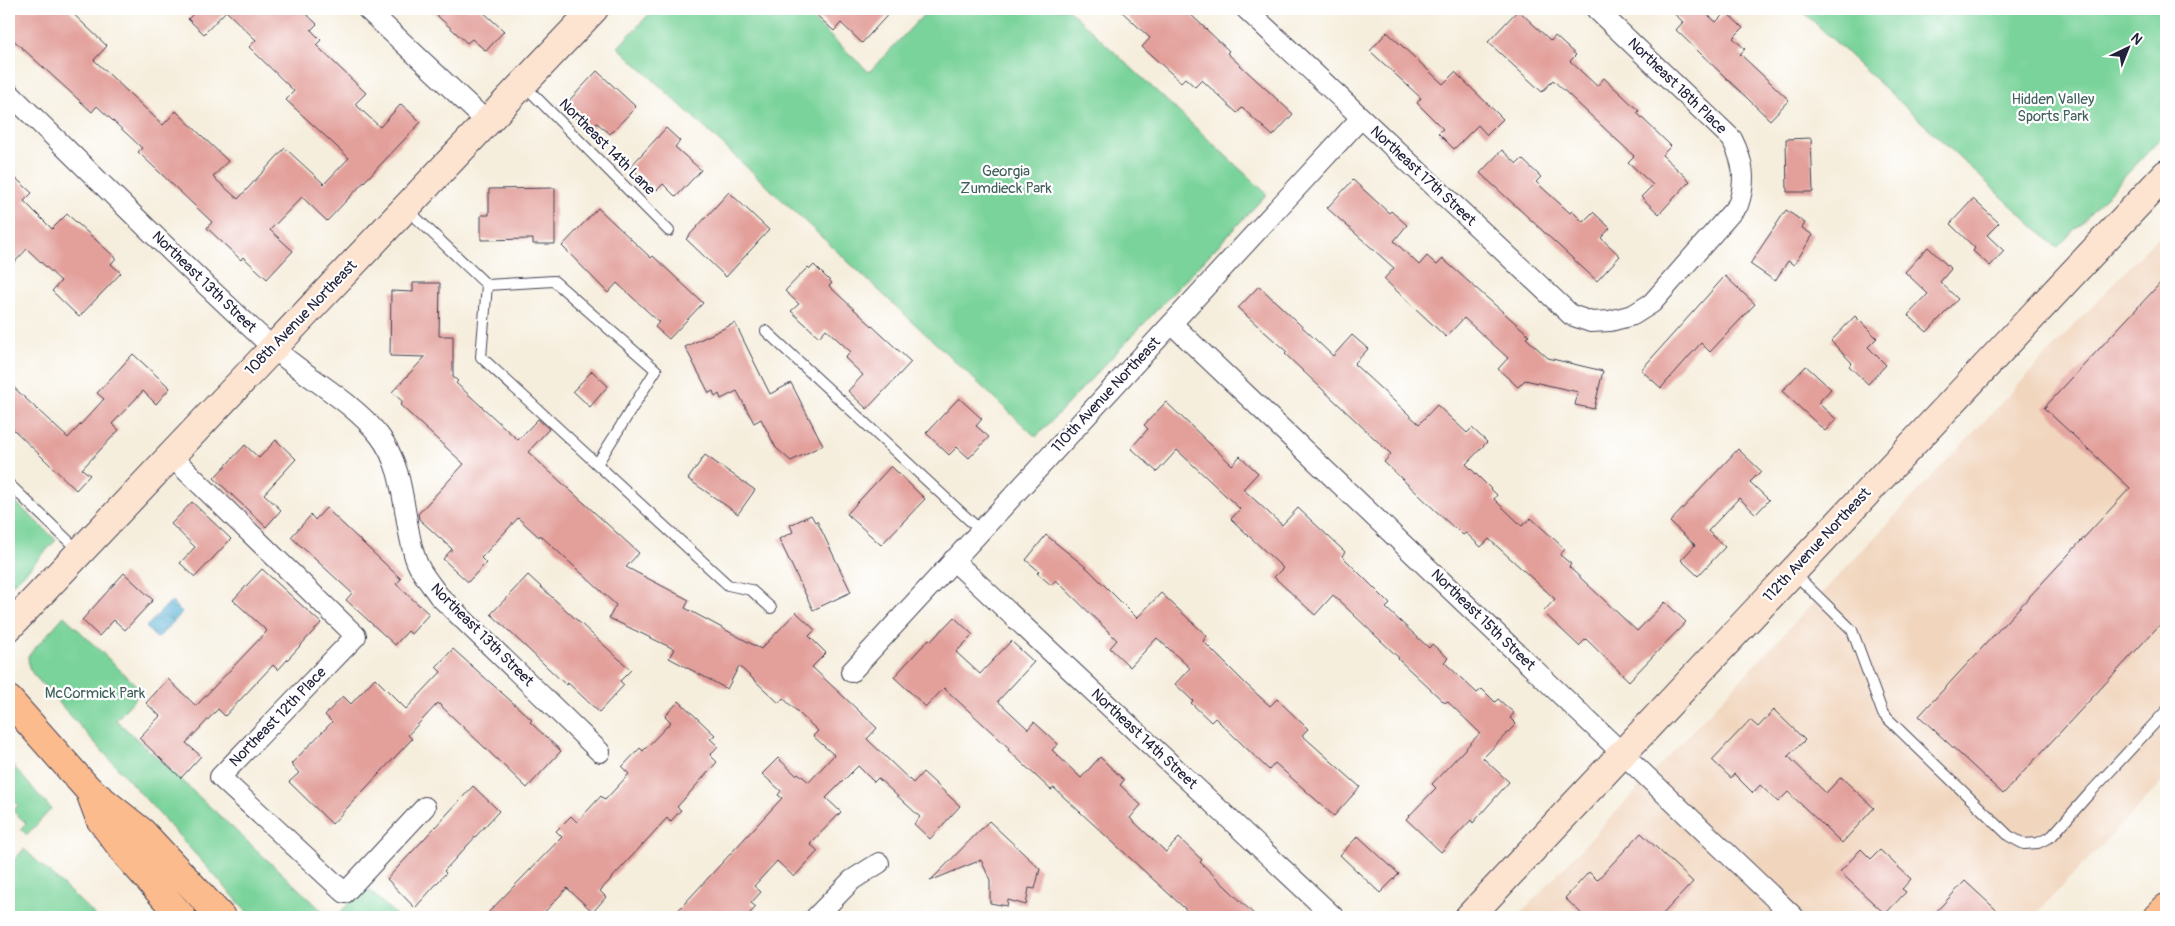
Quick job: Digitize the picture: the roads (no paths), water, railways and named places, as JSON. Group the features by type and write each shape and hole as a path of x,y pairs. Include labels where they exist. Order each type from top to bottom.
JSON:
{"main road":[{"name":"108th Avenue Northeast","path":"9,627 594,9"},
{"name":"112th Avenue Northeast","path":"1469,917 1624,754 1792,571 2166,174"},
{"path":"9,700 88,789 142,832 222,917"},
{"path":"88,789 100,819 105,826 127,855 182,917"},
{"path":"2157,917 2166,908"}],"street":[{"path":"367,9 487,122"},
{"name":"Northeast 17th Street","path":"1246,9 1571,315 1591,322 1610,322"},
{"name":"Northeast 18th Place","path":"1596,9 1732,139 1740,155 1744,173 1743,191 1738,205 1652,303 1633,316 1610,322"},
{"name":"Northeast 13th Street","path":"9,93 272,347 360,417 379,435 393,458 405,503 414,555 425,577 444,601 600,752"},
{"name":"110th Avenue Northeast","path":"851,672 1361,118"},
{"name":"Northeast 15th Street","path":"1172,324 1794,917"},
{"name":"Northeast 12th Place","path":"171,456 356,636 220,777 345,893 425,807"},
{"name":"Northeast 14th Street","path":"953,560 1334,917"},
{"path":"816,917 852,880 879,863"}],"lane":[{"name":"Northeast 14th Lane","path":"523,84 669,231"},
{"path":"406,208 487,285 554,281 656,370 597,464"},
{"path":"487,285 481,357 728,585 752,590 771,608"},
{"path":"766,331 980,531"},
{"path":"9,484 79,551"},
{"path":"1792,571 1852,630 1883,714 2009,836 2024,844 2038,843 2052,836 2088,794 2166,711"}],"water":[{"path":"171,601 182,613 157,639 146,627"}],"park label":[{"name":"Hidden Valley Sports Park","path":"2053,108"},
{"name":"Georgia Zumdieck Park","path":"1006,180"},
{"name":"McCormick Park","path":"95,693"}]}
